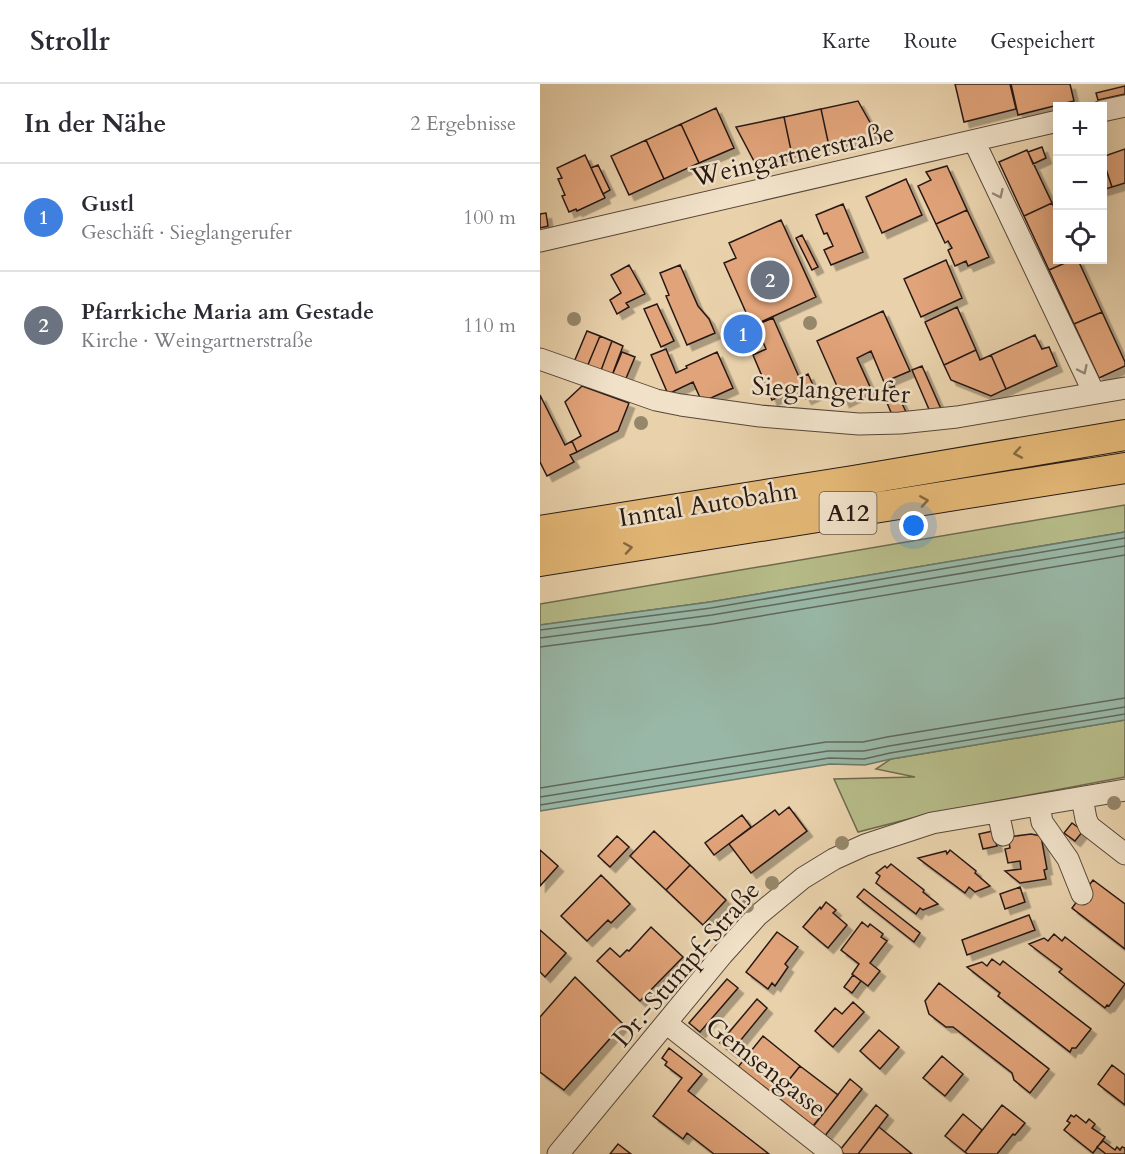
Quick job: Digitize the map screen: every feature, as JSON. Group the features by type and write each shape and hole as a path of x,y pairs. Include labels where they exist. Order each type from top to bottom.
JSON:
{"highway":[{"name":"Inntal Autobahn","path":"540,531 1125,435"},
{"name":"Inntal Autobahn","path":"540,561 1125,468"}],"street":[{"path":"1107,110 1125,106"},
{"name":"Weingartnerstraße","path":"540,242 1053,123"},
{"path":"974,141 1094,393"},
{"name":"Sieglangerufer","path":"540,359 656,400 760,416 821,422 880,424 927,421 1125,388"},
{"name":"Dr.-Stumpf-Straße","path":"558,1154 757,916 803,878 834,859 865,845 932,823 1125,790"},
{"path":"1082,798 1089,826 1115,836 1125,854"},
{"path":"1039,805 1042,822 1068,859 1082,894"},
{"path":"998,812 1003,835"},
{"name":"Gemsengasse","path":"666,1023 832,1154"}],"green space":[{"path":"1125,505 1125,532 710,602 540,625 540,604"},
{"path":"1125,720 1125,777 928,814 858,832 834,779 915,777 876,769 891,759"}],"water":[{"path":"1125,532 1125,720 865,765 830,764 540,811 540,625 710,602"}],"building":[{"path":"955,84 1010,84 1016,109 964,122"},
{"path":"1011,84 1070,84 1074,101 1053,102 1053,106 1018,115"},
{"path":"1125,86 1125,94 1098,100 1096,93"},
{"path":"858,101 877,135 829,146 821,109"},
{"path":"716,108 734,148 699,163 681,124"},
{"path":"821,109 829,146 792,155 784,117"},
{"path":"784,117 792,155 755,163 736,127"},
{"path":"681,124 699,163 664,179 646,140"},
{"path":"646,140 664,179 629,195 611,156"},
{"path":"1042,147 1046,158 1033,164 1028,152"},
{"path":"1125,149 1125,183 1112,187 1107,172 1107,155"},
{"path":"1027,150 1052,203 1024,216 999,162"},
{"path":"585,155 605,198 577,211 576,209 569,212 562,196 565,195 558,179 562,178 557,168"},
{"path":"598,165 610,190 603,194 591,168"},
{"path":"947,166 967,210 936,224 918,186 931,180 926,172"},
{"path":"1107,172 1112,187 1107,188"},
{"path":"906,179 922,215 882,233 866,197"},
{"path":"1052,203 1053,264 1063,264 1049,270 1024,216"},
{"path":"843,204 863,252 831,265 824,250 833,246 827,233 824,234 816,215"},
{"path":"967,210 989,257 968,266 966,261 955,266 948,250 952,248 948,241 945,243 936,224"},
{"path":"546,213 548,226 540,228 540,214"},
{"path":"781,220 816,297 752,326 724,263 736,258 729,243"},
{"path":"802,235 818,267 812,270 796,238"},
{"path":"946,260 962,298 921,317 904,279"},
{"path":"1063,264 1080,264 1102,312 1074,324 1049,270"},
{"path":"629,265 645,294 626,303 629,307 617,314 610,300 621,293 611,275"},
{"path":"680,265 698,306 709,319 715,333 687,345 666,296 669,295 660,273"},
{"path":"657,304 674,341 661,347 644,309"},
{"path":"957,307 976,350 944,365 925,322"},
{"path":"883,311 910,371 884,382 871,351 857,358 871,389 844,402 817,341"},
{"path":"1102,312 1125,366 1099,378 1074,324"},
{"path":"773,318 803,386 772,400 753,355 766,349 756,325"},
{"path":"587,331 600,336 587,367 574,362"},
{"path":"1035,335 1042,349 1049,347 1057,366 1006,389 991,355"},
{"path":"600,336 612,341 600,373 587,367"},
{"path":"612,341 623,346 611,378 600,373"},
{"path":"666,349 676,373 717,352 733,388 702,402 693,382 668,394 651,355"},
{"path":"976,350 980,360 991,355 1006,389 991,396 951,380 944,365"},
{"path":"622,352 635,357 624,383 611,378"},
{"path":"922,366 941,409 931,414 912,370"},
{"path":"808,374 817,394 806,399 800,387 803,386 800,378"},
{"path":"582,386 629,403 618,431 577,452 572,441 581,436 565,402"},
{"path":"894,386 906,412 893,417 882,391"},
{"path":"540,395 565,445 572,441 577,452 570,455 574,462 547,476 540,462"},
{"path":"789,807 807,831 751,873 729,844 775,810 779,815"},
{"path":"742,815 751,827 714,855 705,843"},
{"path":"1072,823 1083,831 1075,841 1064,833"},
{"path":"654,831 690,865 666,890 630,856"},
{"path":"993,831 997,846 983,849 979,834"},
{"path":"1031,834 1041,836 1047,869 1044,870 1046,879 1020,883 1005,871 1021,869 1020,861 1008,863 1005,849 1010,848 1008,837"},
{"path":"617,836 629,847 610,867 598,856"},
{"path":"540,850 558,866 540,886"},
{"path":"950,850 990,886 975,892 969,887 965,893 918,858 946,851 947,854"},
{"path":"891,864 938,904 923,910 920,908 916,914 876,883 880,876 876,873"},
{"path":"690,865 726,900 703,925 666,890"},
{"path":"601,875 630,904 611,923 608,920 587,941 561,916"},
{"path":"1093,880 1125,904 1125,949 1072,908"},
{"path":"1020,887 1025,902 1005,909 1000,894"},
{"path":"864,889 920,933 914,942 857,897"},
{"path":"826,902 836,910 833,913 847,925 828,948 803,927"},
{"path":"1029,915 1035,930 967,955 962,940"},
{"path":"862,922 868,927 870,924 883,934 881,937 887,941 870,963 880,971 868,986 852,974 859,964 841,950"},
{"path":"651,927 683,957 640,1001 597,961 610,948 620,957 627,950 629,951"},
{"path":"540,930 566,953 545,977 540,972"},
{"path":"777,932 798,947 785,964 788,967 775,986 772,983 768,989 746,972"},
{"path":"1054,934 1062,941 1065,937 1125,984 1109,1006 1105,1008 1059,972 1062,969 1029,944 1044,938 1048,941"},
{"path":"992,959 1000,965 1003,961 1091,1029 1076,1048 1072,1048 1070,1052 998,996 1000,993 967,967 982,962 987,966"},
{"path":"853,975 861,981 852,993 844,987"},
{"path":"575,977 623,1024 564,1090 540,1072 540,1017"},
{"path":"727,979 738,988 700,1032 689,1023"},
{"path":"939,983 1049,1069 1030,1093 1014,1080 1012,1073 953,1027 946,1027 929,1014 925,1001"},
{"path":"757,999 767,1008 731,1052 720,1043"},
{"path":"853,1002 864,1012 833,1047 815,1031 835,1008 842,1014"},
{"path":"879,1030 899,1047 880,1069 860,1051"},
{"path":"763,1036 800,1066 776,1096 738,1067"},
{"path":"669,1048 702,1074 688,1091 769,1154 714,1154 687,1133 683,1139 653,1116 682,1078 665,1065 667,1062 662,1058"},
{"path":"942,1056 963,1074 945,1096 923,1078"},
{"path":"1112,1065 1125,1075 1125,1105 1098,1084"},
{"path":"800,1066 838,1095 813,1126 776,1096"},
{"path":"850,1079 862,1089 824,1137 812,1128"},
{"path":"876,1105 888,1115 858,1154 844,1154 840,1150"},
{"path":"1002,1105 1025,1123 997,1154 968,1154 965,1152"},
{"path":"963,1114 982,1130 965,1152 945,1136"},
{"path":"1071,1115 1074,1117 1076,1115 1086,1123 1089,1119 1095,1124 1092,1128 1105,1137 1093,1153 1064,1130 1070,1123 1067,1121"},
{"path":"879,1127 912,1154 858,1154"},
{"path":"1103,1141 1115,1150 1117,1147 1120,1150 1122,1147 1125,1148 1125,1154 1106,1154 1097,1147"},
{"path":"618,1144 631,1154 610,1154"}],"place":[{"name":"Pfarrkiche Maria am Gestade","path":"770,280"},
{"name":"Gustl","path":"743,334"}]}
